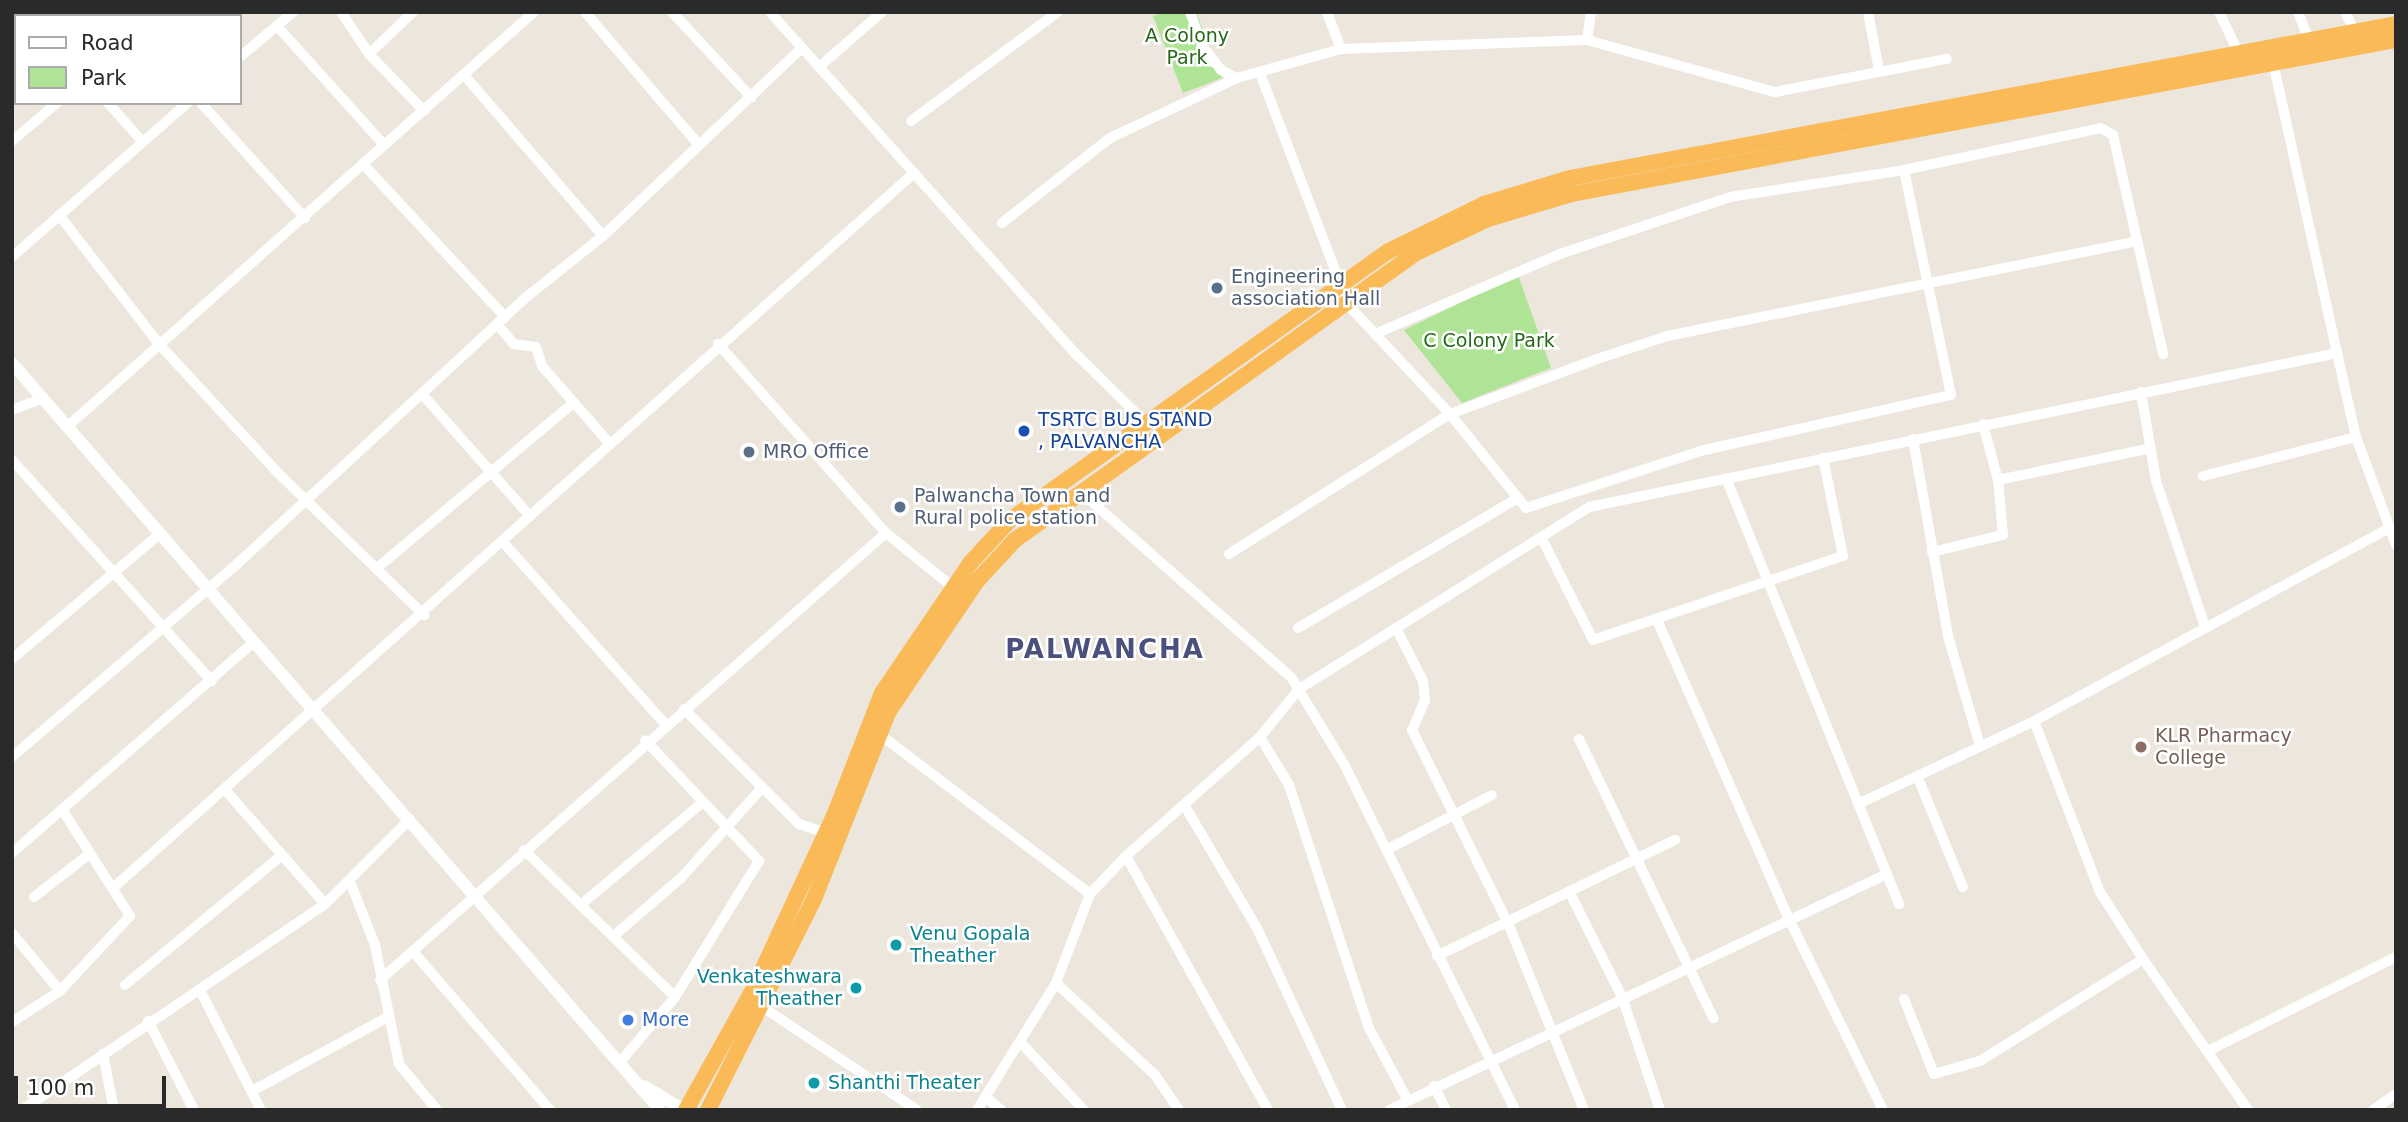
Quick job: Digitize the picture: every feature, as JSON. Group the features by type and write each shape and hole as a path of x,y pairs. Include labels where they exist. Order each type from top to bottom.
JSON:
{"highway":[{"path":"686,1110 754,988 826,833 881,693 954,582 1010,520 1144,421 1345,284 1448,219 1570,178 2396,24"},
{"path":"710,1106 814,899 878,733 952,613 1015,540 1349,306 1389,271 1451,235 1572,194 2396,40"}],"street":[{"path":"242,55 293,12"},
{"path":"341,12 369,54 424,111"},
{"path":"369,54 413,12"},
{"path":"68,426 534,12"},
{"path":"585,12 699,145"},
{"path":"672,12 752,98"},
{"path":"770,12 914,173 1144,421 1139,451"},
{"path":"819,67 882,12"},
{"path":"911,121 1058,12"},
{"path":"1190,12 1202,45 1221,70 1237,78"},
{"path":"1326,12 1341,50"},
{"path":"1587,40 1591,12"},
{"path":"1868,12 1879,70"},
{"path":"2219,12 2239,54"},
{"path":"2298,12 2309,41"},
{"path":"2344,12 2355,32"},
{"path":"277,26 384,145"},
{"path":"1002,223 1110,138 1237,78 1261,76 1341,50 1587,40 1775,92 1947,59"},
{"path":"12,757 166,628 501,321 603,236 802,48"},
{"path":"2273,62 2356,437 2396,545"},
{"path":"465,76 603,236"},
{"path":"1261,76 1345,284 1349,306 1450,414 1516,499 1526,508 1547,504 1700,451 1951,395 1904,170"},
{"path":"12,141 55,105"},
{"path":"110,105 142,141"},
{"path":"12,257 185,105"},
{"path":"203,105 305,218"},
{"path":"1375,334 1560,254 1730,197 1904,170 2101,128 2113,135 2163,354"},
{"path":"363,164 501,321 514,344 536,347 542,366 610,444"},
{"path":"113,888 227,792 718,344 914,173"},
{"path":"58,215 159,344 278,473 309,498 424,615"},
{"path":"1229,554 1450,414 1667,336 2138,241"},
{"path":"718,344 886,533 954,582 952,613"},
{"path":"976,1110 1056,984 1090,894 1126,856 1186,808 1261,737 1299,689 1589,507 2337,353"},
{"path":"12,363 207,591 621,1061 660,1110"},
{"path":"2141,392 2148,449 2204,624"},
{"path":"422,394 493,471 530,516"},
{"path":"12,410 44,398"},
{"path":"376,569 573,403"},
{"path":"1933,552 2003,534 1998,480 1983,424"},
{"path":"2203,476 2356,437"},
{"path":"1913,439 1948,636 1979,743"},
{"path":"1998,480 2148,449"},
{"path":"1541,537 1593,640 1843,556 1823,458"},
{"path":"12,460 212,681"},
{"path":"1726,478 1899,904"},
{"path":"1082,493 1262,648 1299,689 1388,849 1437,956 1515,1110"},
{"path":"1298,628 1516,499"},
{"path":"1858,803 1918,778 1979,743 2034,721 2204,624 2388,529"},
{"path":"380,980 415,954 475,894 664,723 684,709 886,533"},
{"path":"12,659 158,534"},
{"path":"502,541 664,723"},
{"path":"1657,620 1788,918 1883,1110"},
{"path":"1396,628 1423,681 1425,700 1412,730 1508,923 1584,1110"},
{"path":"12,853 65,814 253,643"},
{"path":"684,709 761,789 799,824 826,833"},
{"path":"2034,721 2100,892 2248,1110"},
{"path":"878,733 1090,894"},
{"path":"1261,737 1289,785 1369,1028 1399,1105 1491,1058 1887,874"},
{"path":"1579,739 1634,859 1713,1018"},
{"path":"621,1061 675,997 759,860 731,826 703,803 645,740"},
{"path":"1918,778 1963,887"},
{"path":"616,934 731,826 761,789"},
{"path":"227,792 281,857 325,904"},
{"path":"1388,849 1492,795"},
{"path":"583,903 703,803"},
{"path":"1186,808 1256,928 1342,1110"},
{"path":"12,1022 60,991 128,922 113,888 88,855 65,814"},
{"path":"22,1110 148,1021 200,990 325,904 351,884 410,819"},
{"path":"1437,956 1675,840"},
{"path":"524,850 616,934 630,956 675,997"},
{"path":"34,897 88,855"},
{"path":"1126,856 1268,1110"},
{"path":"125,985 281,857"},
{"path":"351,884 375,945 386,1018 399,1065 437,1110"},
{"path":"1569,891 1622,997 1660,1110"},
{"path":"12,933 60,991"},
{"path":"415,954 550,1110"},
{"path":"2208,1051 2396,957"},
{"path":"1904,999 1934,1074 1980,1061 2143,959"},
{"path":"1056,984 1155,1075 1179,1110"},
{"path":"200,990 261,1110"},
{"path":"761,1006 917,1110"},
{"path":"252,1091 386,1018"},
{"path":"148,1021 194,1110"},
{"path":"1021,1042 1084,1110"},
{"path":"103,1054 114,1110"},
{"path":"638,1083 686,1110 710,1106"},
{"path":"1434,1086 1446,1110"},
{"path":"2373,1110 2396,1094"},
{"path":"986,1097 1001,1110"}],"green space":[{"name":"A Colony Park","path":"1162,12 1196,12 1222,78 1183,93 1153,16"},
{"name":"C Colony Park","path":"1518,275 1551,368 1462,403 1404,330"}],"place":[{"name":"Engineering association Hall","path":"1217,288"},
{"name":"TSRTC BUS STAND , PALVANCHA","path":"1024,431"},
{"name":"MRO Office","path":"749,452"},
{"name":"Palwancha Town and Rural police station","path":"900,507"},
{"name":"KLR Pharmacy College","path":"2141,747"},
{"name":"Venu Gopala Theather","path":"896,945"},
{"name":"Venkateshwara Theather","path":"856,988"},
{"name":"More","path":"628,1020"},
{"name":"Shanthi Theater","path":"814,1083"}],"district":[{"name":"PALWANCHA","path":"1105,650"}]}
